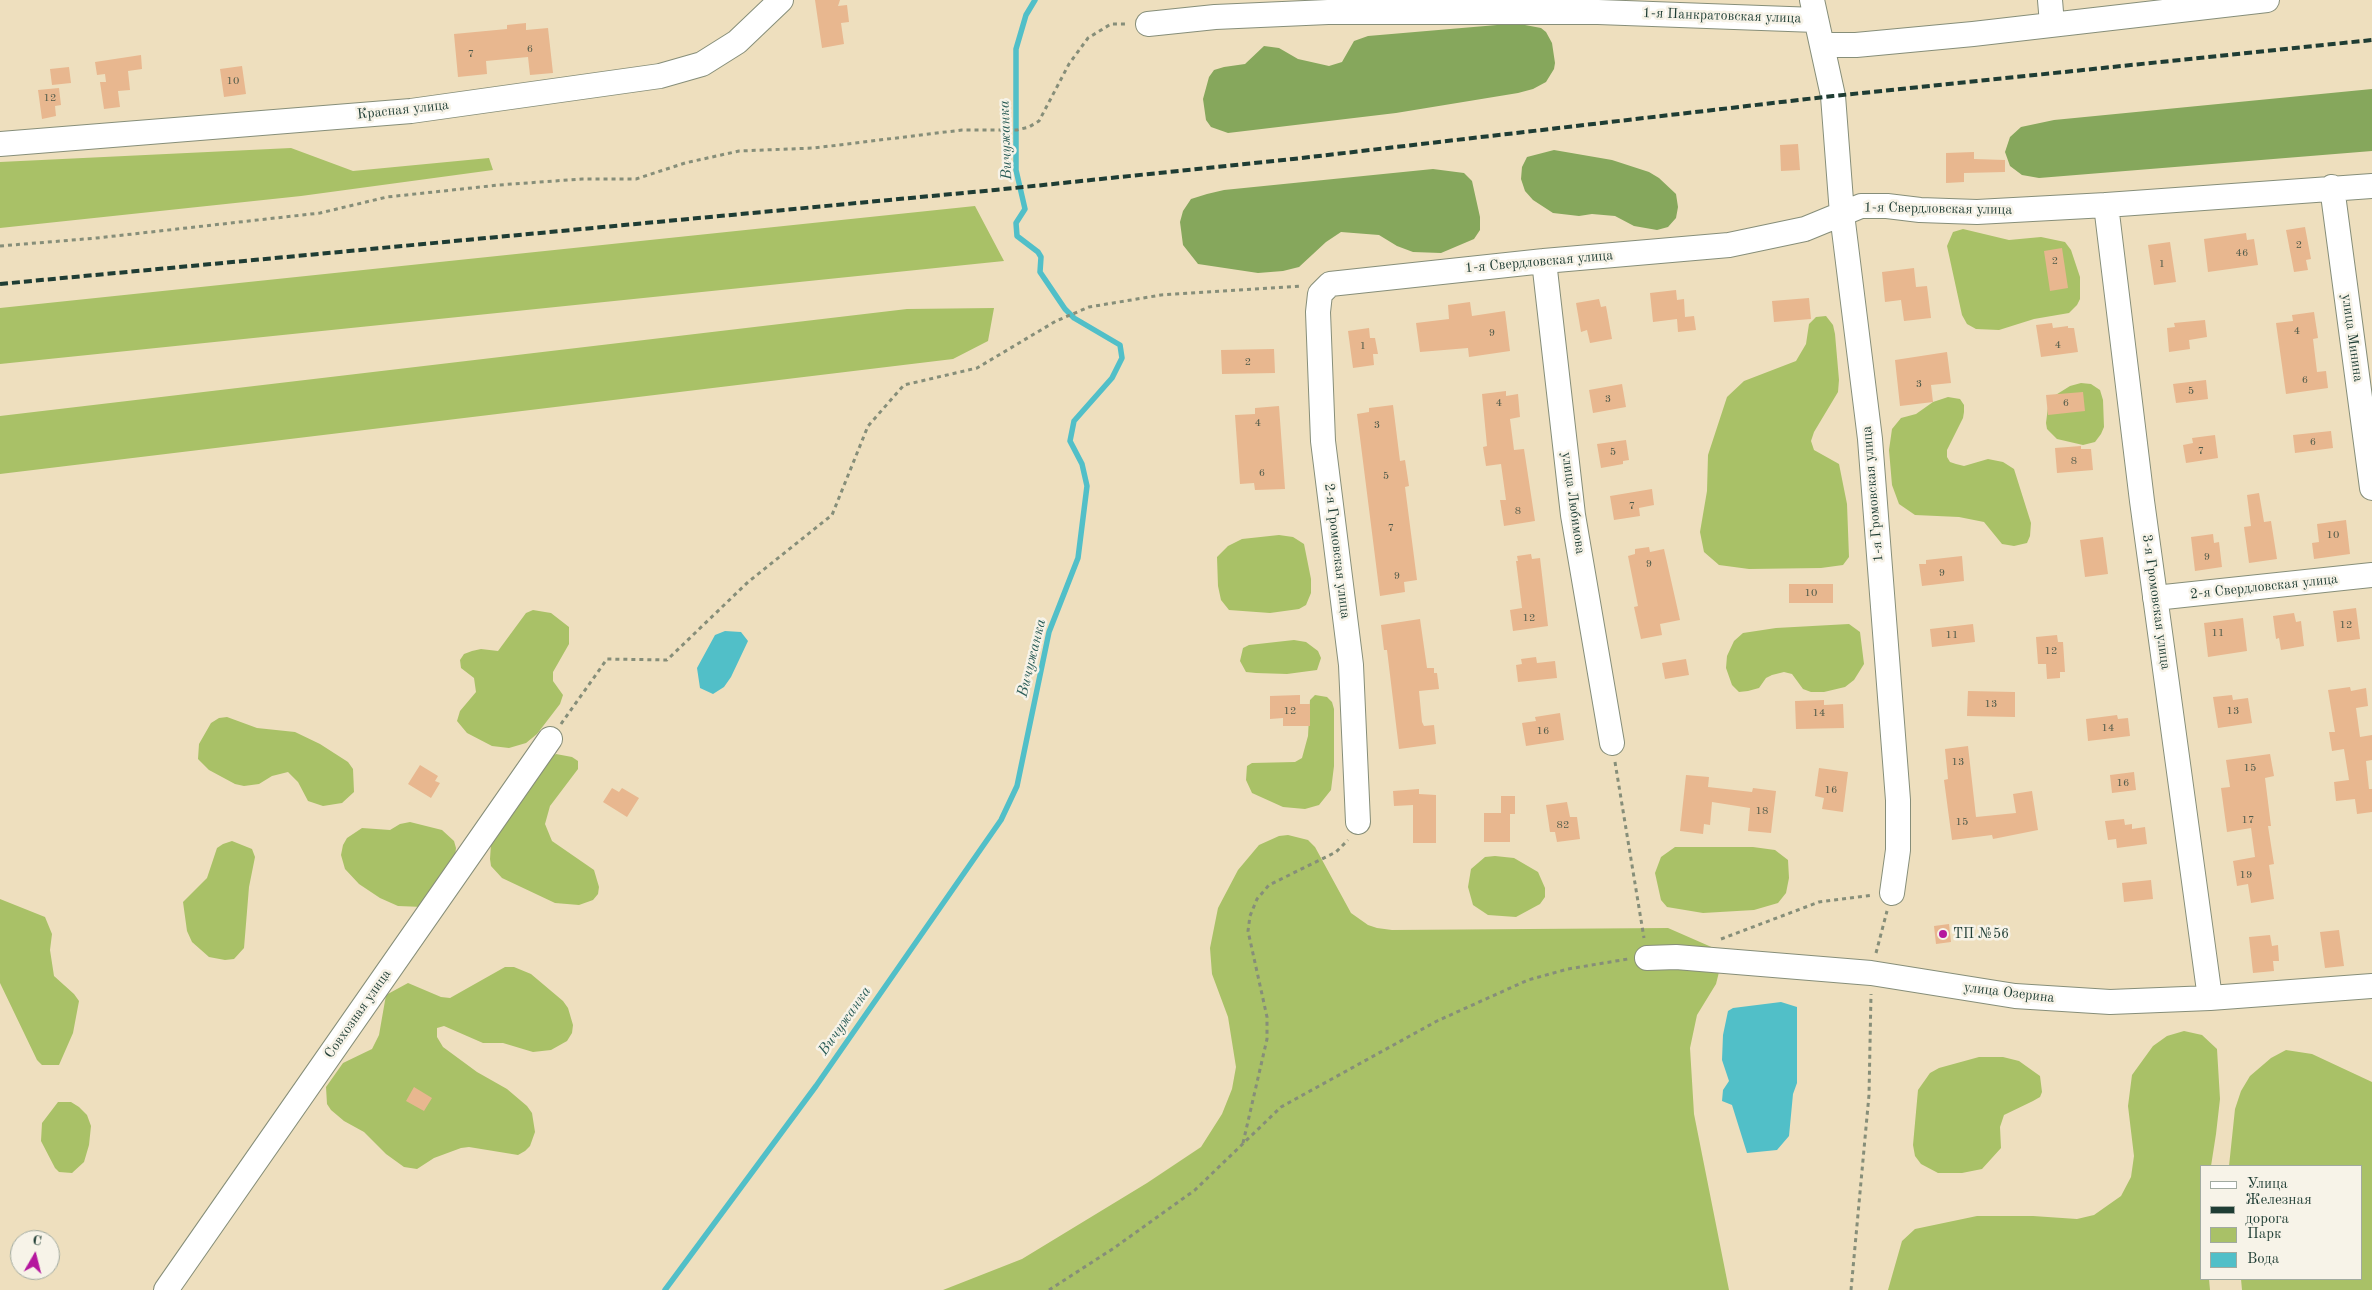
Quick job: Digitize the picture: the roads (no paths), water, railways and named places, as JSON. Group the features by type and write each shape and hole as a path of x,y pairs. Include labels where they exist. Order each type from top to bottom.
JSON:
{"street":[{"name":"Красная улица","path":"0,144 411,111 660,76 702,64 736,42 782,0"},
{"path":"2050,0 2052,24"},
{"path":"1822,45 1856,45 2267,0"},
{"name":"1-я Панкратовская улица","path":"1148,24 1214,9 1328,12 1814,10"},
{"name":"1-я Громовская улица","path":"1814,10 1832,96 1842,214 1870,439 1898,800 1898,850 1892,893"},
{"name":"1-я Свердловская улица","path":"1330,284 1544,260 1729,245 1804,229 1861,206 1977,212 2106,206 2332,187 2372,186"},
{"name":"улица Минина","path":"2332,187 2372,488"},
{"name":"3-я Громовская улица","path":"2106,206 2210,998"},
{"name":"улица Любимова","path":"1544,260 1573,515 1612,743"},
{"name":"2-я Громовская улица","path":"1330,284 1320,294 1318,312 1323,441 1351,665 1358,822"},
{"name":"2-я Свердловская улица","path":"2156,598 2372,575"},
{"name":"Совхозная улица","path":"166,1290 550,739"},
{"name":"улица Озерина","path":"1647,958 1676,957 1871,973 2015,996 2110,1002 2210,998 2372,986"}],"water":[{"path":"725,631 741,632 748,641 731,677 724,687 713,694 700,688 697,668 715,635"},
{"path":"1781,1002 1797,1007 1797,1083 1793,1094 1789,1136 1777,1150 1747,1153 1732,1105 1722,1101 1723,1090 1729,1081 1722,1060 1723,1035 1728,1011 1733,1008"}],"waterway":[{"name":"Вичужанка","path":"665,1290 816,1086 1001,820 1017,786 1049,632 1078,558 1087,486 1082,464 1070,441 1074,421 1112,378 1122,358 1120,345 1074,318 1065,309 1040,272 1041,257 1038,252 1017,236 1016,223 1025,209 1016,170 1016,49 1026,15 1035,0"}],"railway":[{"path":"0,284 995,190 1293,159 1833,96 2372,40"}],"place":[{"name":"ТП №56","path":"1943,934"}]}
